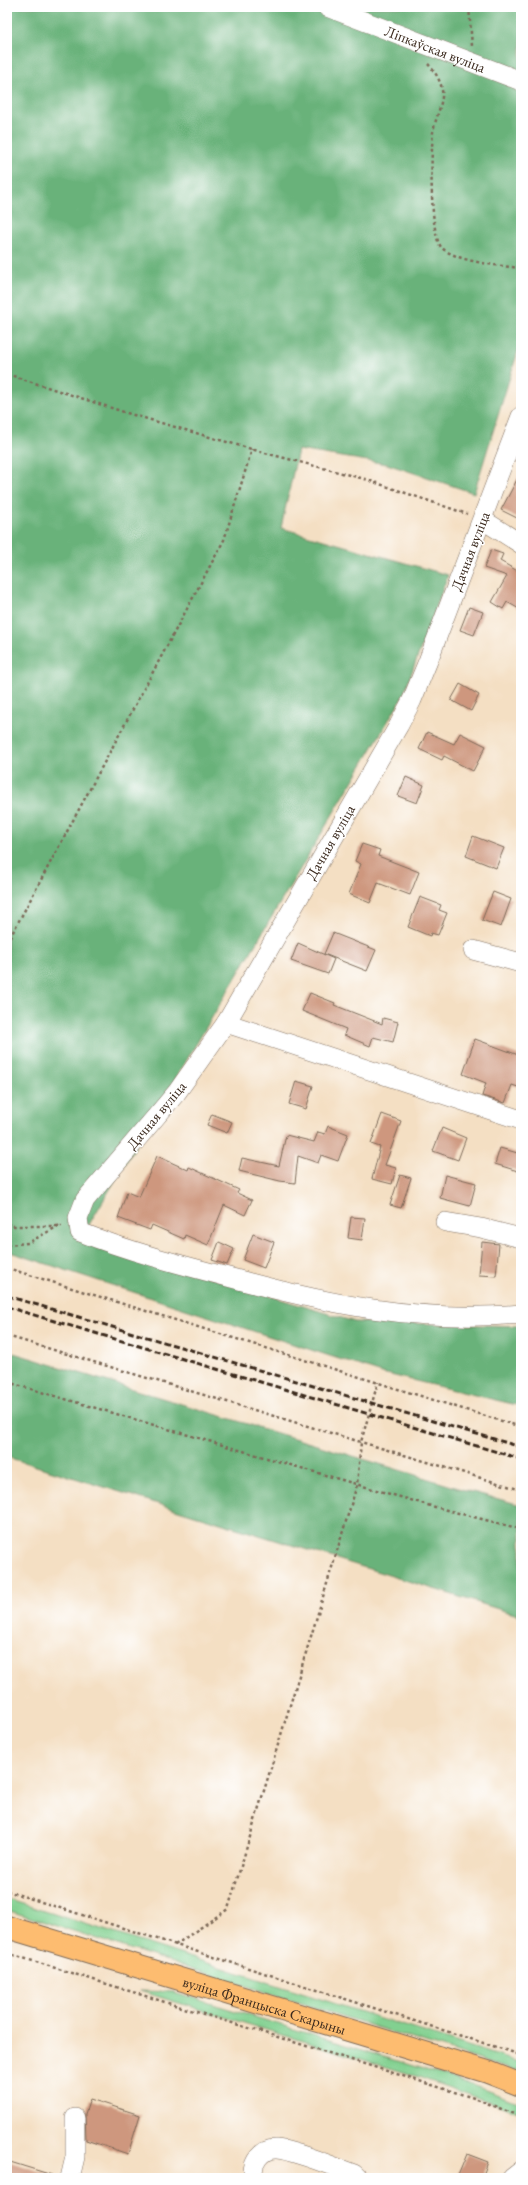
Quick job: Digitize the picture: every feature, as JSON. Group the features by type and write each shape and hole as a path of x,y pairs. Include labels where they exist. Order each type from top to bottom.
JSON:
{"main road":[{"name":"вуліца Францыска Скарыны","path":"7,1927 488,2072 521,2085"}],"street":[{"name":"Ліпкаўская вуліца","path":"327,7 521,81"},
{"name":"Дачная вуліца","path":"80,1232 78,1218 84,1200 177,1092 226,1023 412,700 483,520 521,416"},
{"path":"483,520 521,544"},
{"path":"473,950 521,963"},
{"path":"226,1023 521,1120"},
{"path":"445,1222 481,1228 521,1238"},
{"path":"80,1232 118,1247 200,1270 342,1305 430,1316 521,1314"},
{"path":"70,2178 75,2157 76,2118"},
{"path":"254,2178 253,2167 256,2160 261,2154 276,2149 354,2174 358,2178"},
{"path":"512,2178 521,2172"}],"path":[{"path":"469,7 474,62"},
{"path":"422,59 433,69 443,91 433,131 431,188 434,220 441,247 451,255 503,267 521,268"},
{"path":"7,374 130,414 252,449 365,479 483,520"},
{"path":"7,943 224,540 252,449"},
{"path":"7,1224 14,1226 60,1225 80,1232"},
{"path":"7,1245 28,1243 60,1225"},
{"path":"7,1268 521,1427"},
{"path":"7,1336 521,1490"},
{"path":"7,1382 357,1485 521,1529"},
{"path":"175,1945 228,1909 357,1485 360,1442 378,1382"},
{"path":"7,1891 521,2055"},
{"path":"7,1953 477,2099 521,2117"}],"green space":[{"path":"7,7 521,7 521,341 474,493 387,464 298,450 281,528 448,575 403,696 81,1238 355,1322 521,1326 521,1406 382,1373 7,1251"},
{"path":"7,1351 465,1490 521,1505 521,1616 7,1457"},
{"path":"7,1899 521,2063 521,2073 7,1910"},
{"path":"140,1991 174,1992 455,2079 521,2103 521,2113 413,2075"}],"building":[{"path":"521,472 521,520 501,510"},
{"path":"491,550 503,554 500,561 521,573 521,610 507,602 503,609 492,602 507,576 484,568"},
{"path":"469,607 483,612 474,635 460,630"},
{"path":"460,684 479,695 471,711 451,700"},
{"path":"427,732 454,744 460,733 486,746 473,771 444,756 442,760 419,749"},
{"path":"406,777 424,785 417,803 398,796"},
{"path":"473,836 504,848 496,868 466,856"},
{"path":"362,844 380,850 378,856 419,872 410,895 378,883 370,903 349,894 361,864 355,861"},
{"path":"493,892 511,899 501,927 482,920"},
{"path":"420,897 441,905 439,910 447,913 438,935 431,933 430,936 408,927"},
{"path":"333,933 376,950 367,971 324,954"},
{"path":"298,943 334,959 328,974 291,961"},
{"path":"310,993 335,1003 334,1005 382,1024 383,1018 398,1022 393,1042 373,1037 370,1046 344,1035 346,1029 302,1011"},
{"path":"475,1039 521,1056 521,1088 512,1085 505,1103 482,1096 486,1083 463,1074"},
{"path":"296,1081 313,1086 306,1109 289,1104"},
{"path":"212,1114 232,1122 227,1133 207,1125"},
{"path":"382,1114 401,1121 385,1165 396,1168 392,1184 372,1179 380,1147 371,1144"},
{"path":"328,1126 348,1134 338,1161 321,1155 318,1163 298,1156 295,1183 239,1171 242,1158 279,1166 286,1135 314,1142 318,1132 325,1134"},
{"path":"442,1128 466,1138 458,1160 433,1151"},
{"path":"500,1148 521,1154 521,1172 495,1164"},
{"path":"157,1156 188,1170 189,1167 239,1190 237,1193 252,1200 245,1215 224,1205 208,1245 185,1235 184,1239 152,1225 150,1230 118,1218 127,1192 139,1197"},
{"path":"400,1175 411,1178 401,1208 390,1205"},
{"path":"445,1175 476,1183 470,1206 440,1198"},
{"path":"351,1217 365,1218 362,1240 348,1238"},
{"path":"253,1234 274,1242 264,1268 243,1260"},
{"path":"219,1242 234,1249 227,1265 212,1260"},
{"path":"482,1242 499,1244 496,1276 479,1275"},
{"path":"90,2099 140,2115 128,2154 86,2140 85,2114"},
{"path":"467,2154 488,2162 482,2178 457,2178"},
{"path":"7,2161 52,2175 52,2178 15,2178 7,2176"}],"railway":[{"path":"7,1296 521,1447"},
{"path":"7,1307 521,1459"}]}
